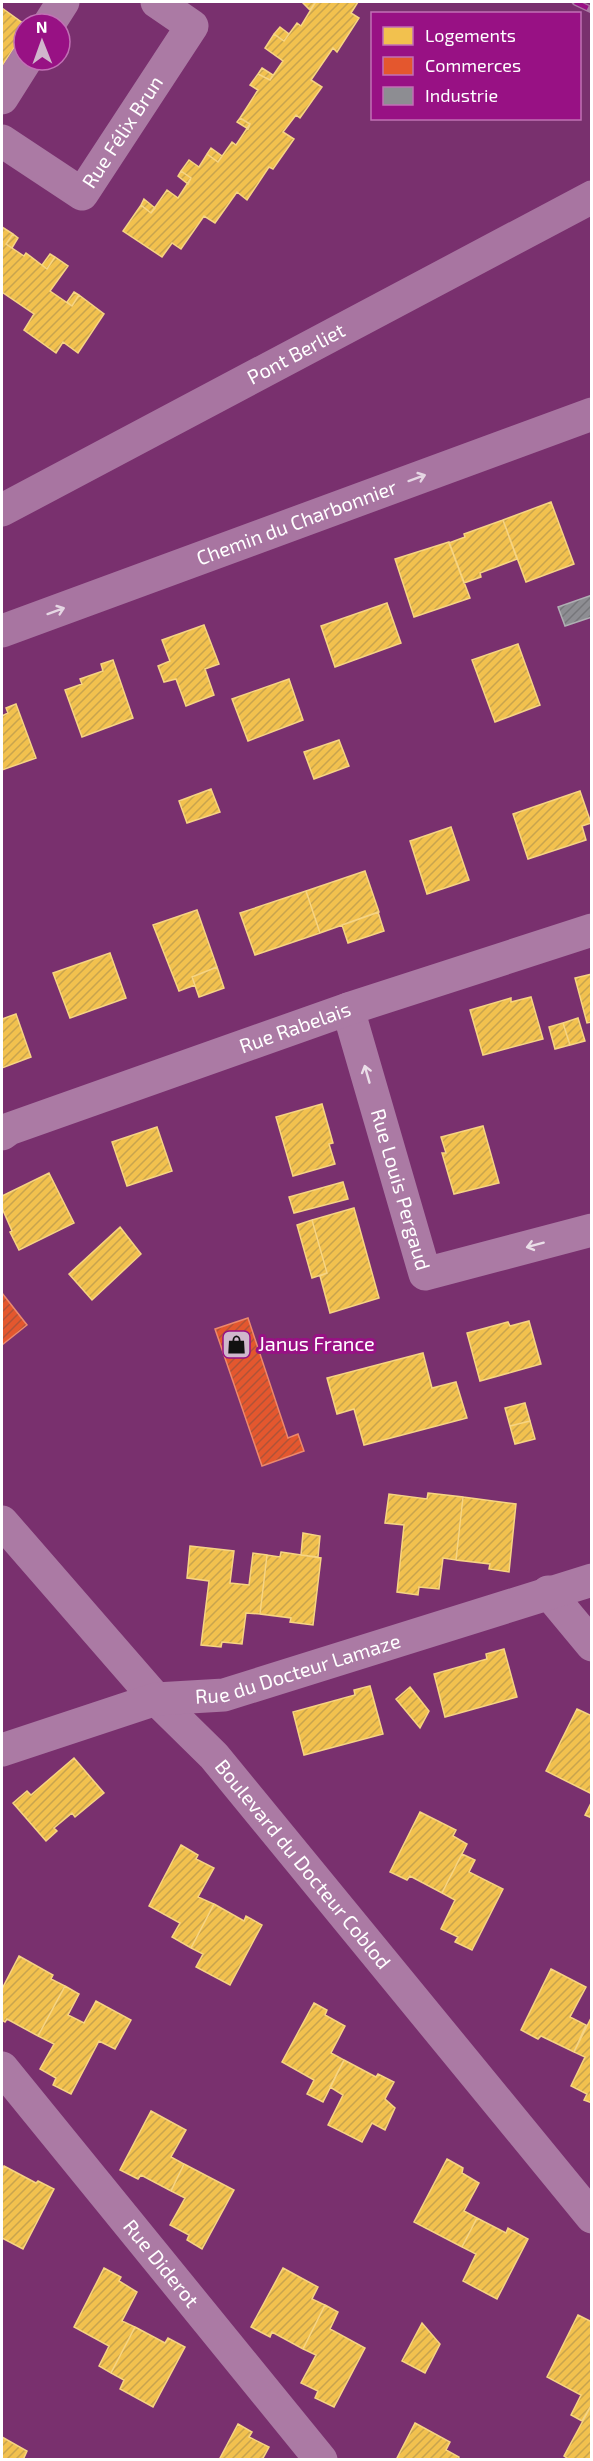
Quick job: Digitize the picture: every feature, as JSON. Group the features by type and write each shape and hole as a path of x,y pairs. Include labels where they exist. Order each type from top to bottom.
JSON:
{"street":[{"name":"Rue Félix Brun","path":"2,141 82,194 192,26 157,2"},
{"path":"2,98 18,72"},
{"name":"Pont Berliet","path":"2,510 591,197"},
{"name":"Chemin du Charbonnier","path":"2,631 591,414"},
{"name":"Rue Rabelais","path":"2,1134 9,1129 348,1009 591,930"},
{"name":"Rue Louis Pergaud","path":"348,1009 426,1274 591,1230"},
{"name":"Boulevard du Docteur Coblod","path":"2,1522 156,1699 214,1756 591,2217"},
{"name":"Rue du Docteur Lamaze","path":"2,1750 156,1699 224,1695 591,1580"},
{"path":"548,1592 591,1644"},
{"name":"Rue Diderot","path":"2,2068 321,2460"}],"building: Logements":[{"path":"302,2 313,2 315,3 310,10"},
{"path":"313,2 358,2 351,13 359,18 337,52 333,48 311,80 322,87 300,118 296,115 283,132 294,139 273,169 269,167 247,200 237,192 215,223 204,216 181,249 172,243 162,257 123,231 141,205 151,213 167,190 178,198 191,178 181,171 189,160 199,167 207,154 218,162 232,142 236,145 250,124 240,118 258,90 250,85 258,74 270,80 283,61 265,48 274,34 284,41 297,23 301,26 315,3"},
{"path":"2,8 12,15 12,51 2,66"},
{"path":"280,27 289,34 284,41 274,34"},
{"path":"262,68 273,75 270,80 258,74"},
{"path":"240,118 250,124 248,129 237,122"},
{"path":"211,148 222,156 218,162 207,154"},
{"path":"181,171 191,178 188,184 178,176"},
{"path":"144,199 155,208 151,213 141,205"},
{"path":"2,227 13,234 6,244 24,256 26,253 47,269 55,257 68,266 50,291 72,306 79,295 104,314 78,353 63,342 56,353 24,330 34,314 2,292"},
{"path":"13,234 18,238 12,248 6,244"},
{"path":"50,254 55,257 47,269 42,265"},
{"path":"74,292 79,295 72,306 67,302"},
{"path":"551,502 574,564 526,582 503,520"},
{"path":"503,520 517,559 480,573 481,577 464,583 449,543 465,537 464,534"},
{"path":"449,542 470,598 414,617 395,559"},
{"path":"387,603 401,643 335,667 321,626"},
{"path":"204,625 219,664 205,669 214,695 186,706 176,679 164,682 158,666 170,661 162,640"},
{"path":"518,644 540,705 495,722 472,660"},
{"path":"113,660 133,718 82,737 65,690 82,684 80,679 103,671 101,664"},
{"path":"289,679 303,720 248,741 232,699"},
{"path":"16,704 36,758 2,770 2,716 8,713 6,708"},
{"path":"339,740 349,766 314,779 304,752"},
{"path":"211,789 220,812 187,823 179,801"},
{"path":"580,791 591,823 582,826 586,840 528,859 513,814"},
{"path":"451,827 469,880 427,894 410,841"},
{"path":"365,871 379,912 320,933 306,891"},
{"path":"306,891 320,933 255,955 240,913"},
{"path":"197,910 217,967 192,977 195,985 179,991 153,925"},
{"path":"378,912 384,931 348,943 342,925"},
{"path":"110,953 126,998 70,1018 53,973"},
{"path":"217,967 224,988 199,997 192,977"},
{"path":"592,974 592,1022 587,1023 575,978"},
{"path":"531,997 543,1039 483,1055 470,1010 511,998 511,1002"},
{"path":"16,1014 31,1057 2,1068 2,1019"},
{"path":"578,1018 585,1041 570,1045 563,1023"},
{"path":"563,1023 570,1045 555,1049 549,1027"},
{"path":"322,1104 333,1143 329,1144 335,1164 293,1176 276,1117"},
{"path":"483,1126 499,1183 454,1194 442,1153 446,1153 441,1137"},
{"path":"157,1127 172,1171 127,1186 112,1142"},
{"path":"49,1173 74,1223 19,1250 2,1208 2,1196"},
{"path":"343,1182 348,1199 294,1213 289,1197"},
{"path":"354,1208 379,1298 330,1313 320,1276 327,1273 312,1220"},
{"path":"312,1220 327,1273 312,1278 297,1225"},
{"path":"120,1227 141,1254 92,1300 69,1274"},
{"path":"529,1321 541,1364 480,1381 467,1333 508,1322 510,1326"},
{"path":"423,1353 432,1388 456,1382 467,1418 364,1445 354,1409 337,1414 327,1378"},
{"path":"525,1403 530,1421 510,1426 505,1408"},
{"path":"530,1421 535,1439 515,1444 510,1426"},
{"path":"428,1493 463,1497 456,1560 443,1558 439,1589 419,1587 418,1595 397,1592 404,1525 385,1523 389,1494 427,1499"},
{"path":"463,1497 516,1504 509,1572 489,1569 490,1564 456,1560"},
{"path":"303,1533 320,1536 318,1557 301,1555"},
{"path":"190,1546 234,1551 230,1583 249,1585 253,1553 267,1555 260,1614 246,1613 242,1644 222,1642 221,1647 201,1645 209,1581 187,1578"},
{"path":"281,1552 321,1558 313,1625 290,1622 291,1618 260,1614 267,1555 280,1557"},
{"path":"504,1649 517,1697 445,1717 434,1674 487,1659 486,1654"},
{"path":"370,1686 383,1734 304,1755 293,1712 355,1695 354,1690"},
{"path":"410,1687 429,1711 420,1728 396,1699"},
{"path":"577,1709 592,1716 592,1794 546,1771"},
{"path":"74,1758 104,1793 75,1817 72,1813 54,1828 57,1831 46,1841 13,1803 27,1791 31,1795"},
{"path":"592,1801 592,1818 585,1815"},
{"path":"420,1812 456,1830 453,1836 467,1844 442,1893 410,1876 407,1880 390,1872"},
{"path":"181,1845 198,1855 196,1859 214,1868 198,1897 214,1904 191,1948 172,1937 180,1923 149,1906"},
{"path":"462,1854 475,1860 469,1872 503,1889 472,1950 455,1942 458,1937 441,1929 455,1900 442,1893"},
{"path":"214,1904 244,1921 246,1916 262,1925 230,1985 196,1967 203,1954 191,1948"},
{"path":"19,1956 53,1975 51,1979 65,1986 38,2036 7,2019 5,2022 2,2020 2,1989"},
{"path":"551,1969 586,1987 570,2017 586,2025 574,2052 541,2036 538,2039 521,2030"},
{"path":"65,1986 79,1994 68,2015 84,2023 96,2001 131,2020 115,2049 99,2041 71,2094 53,2085 56,2078 40,2069 54,2044 38,2036"},
{"path":"314,2003 327,2010 325,2015 345,2026 331,2053 344,2060 323,2102 307,2094 314,2080 282,2062"},
{"path":"592,2016 592,2103 584,2100 587,2094 571,2086 585,2057 574,2052"},
{"path":"344,2060 376,2077 378,2074 394,2082 385,2099 395,2108 385,2130 372,2123 362,2142 328,2125 343,2095 330,2087"},
{"path":"151,2111 186,2130 171,2157 184,2164 171,2191 141,2175 138,2179 120,2170"},
{"path":"447,2159 463,2168 462,2173 479,2183 464,2211 477,2218 462,2247 414,2222"},
{"path":"184,2164 234,2190 202,2249 187,2240 189,2235 170,2225 185,2198 171,2191"},
{"path":"4,2166 36,2183 38,2181 54,2189 23,2249 2,2238 2,2171"},
{"path":"477,2218 506,2233 508,2228 528,2239 497,2299 463,2281 476,2254 462,2247"},
{"path":"104,2268 121,2277 119,2281 137,2292 122,2321 135,2327 111,2373 99,2366 109,2346 74,2327"},
{"path":"283,2268 318,2287 312,2299 325,2305 303,2349 272,2332 270,2337 251,2327"},
{"path":"325,2305 338,2312 330,2329 365,2348 334,2407 315,2398 318,2391 301,2383 316,2355 303,2349"},
{"path":"578,2315 592,2322 592,2404 582,2421 571,2415 581,2395 547,2377"},
{"path":"422,2323 440,2344 425,2373 402,2361"},
{"path":"135,2327 165,2343 168,2338 185,2347 153,2407 120,2389 124,2380 111,2373"},
{"path":"592,2404 592,2460 570,2460 564,2456"},
{"path":"415,2423 450,2442 446,2450 459,2457 458,2460 396,2460"},
{"path":"238,2424 252,2432 249,2437 269,2447 262,2460 219,2460"},
{"path":"2,2437 27,2451 23,2460 2,2460"}],"building: Commerces":[{"path":"2,1293 27,1325 2,1345"},
{"path":"248,1318 288,1438 298,1434 304,1451 262,1466 215,1329"}],"building: Industrie":[{"path":"592,595 592,617 565,626 558,607"}],"railway":[{"path":"575,2 592,10"}],"place":[{"name":"Janus France","path":"237,1344"}]}
